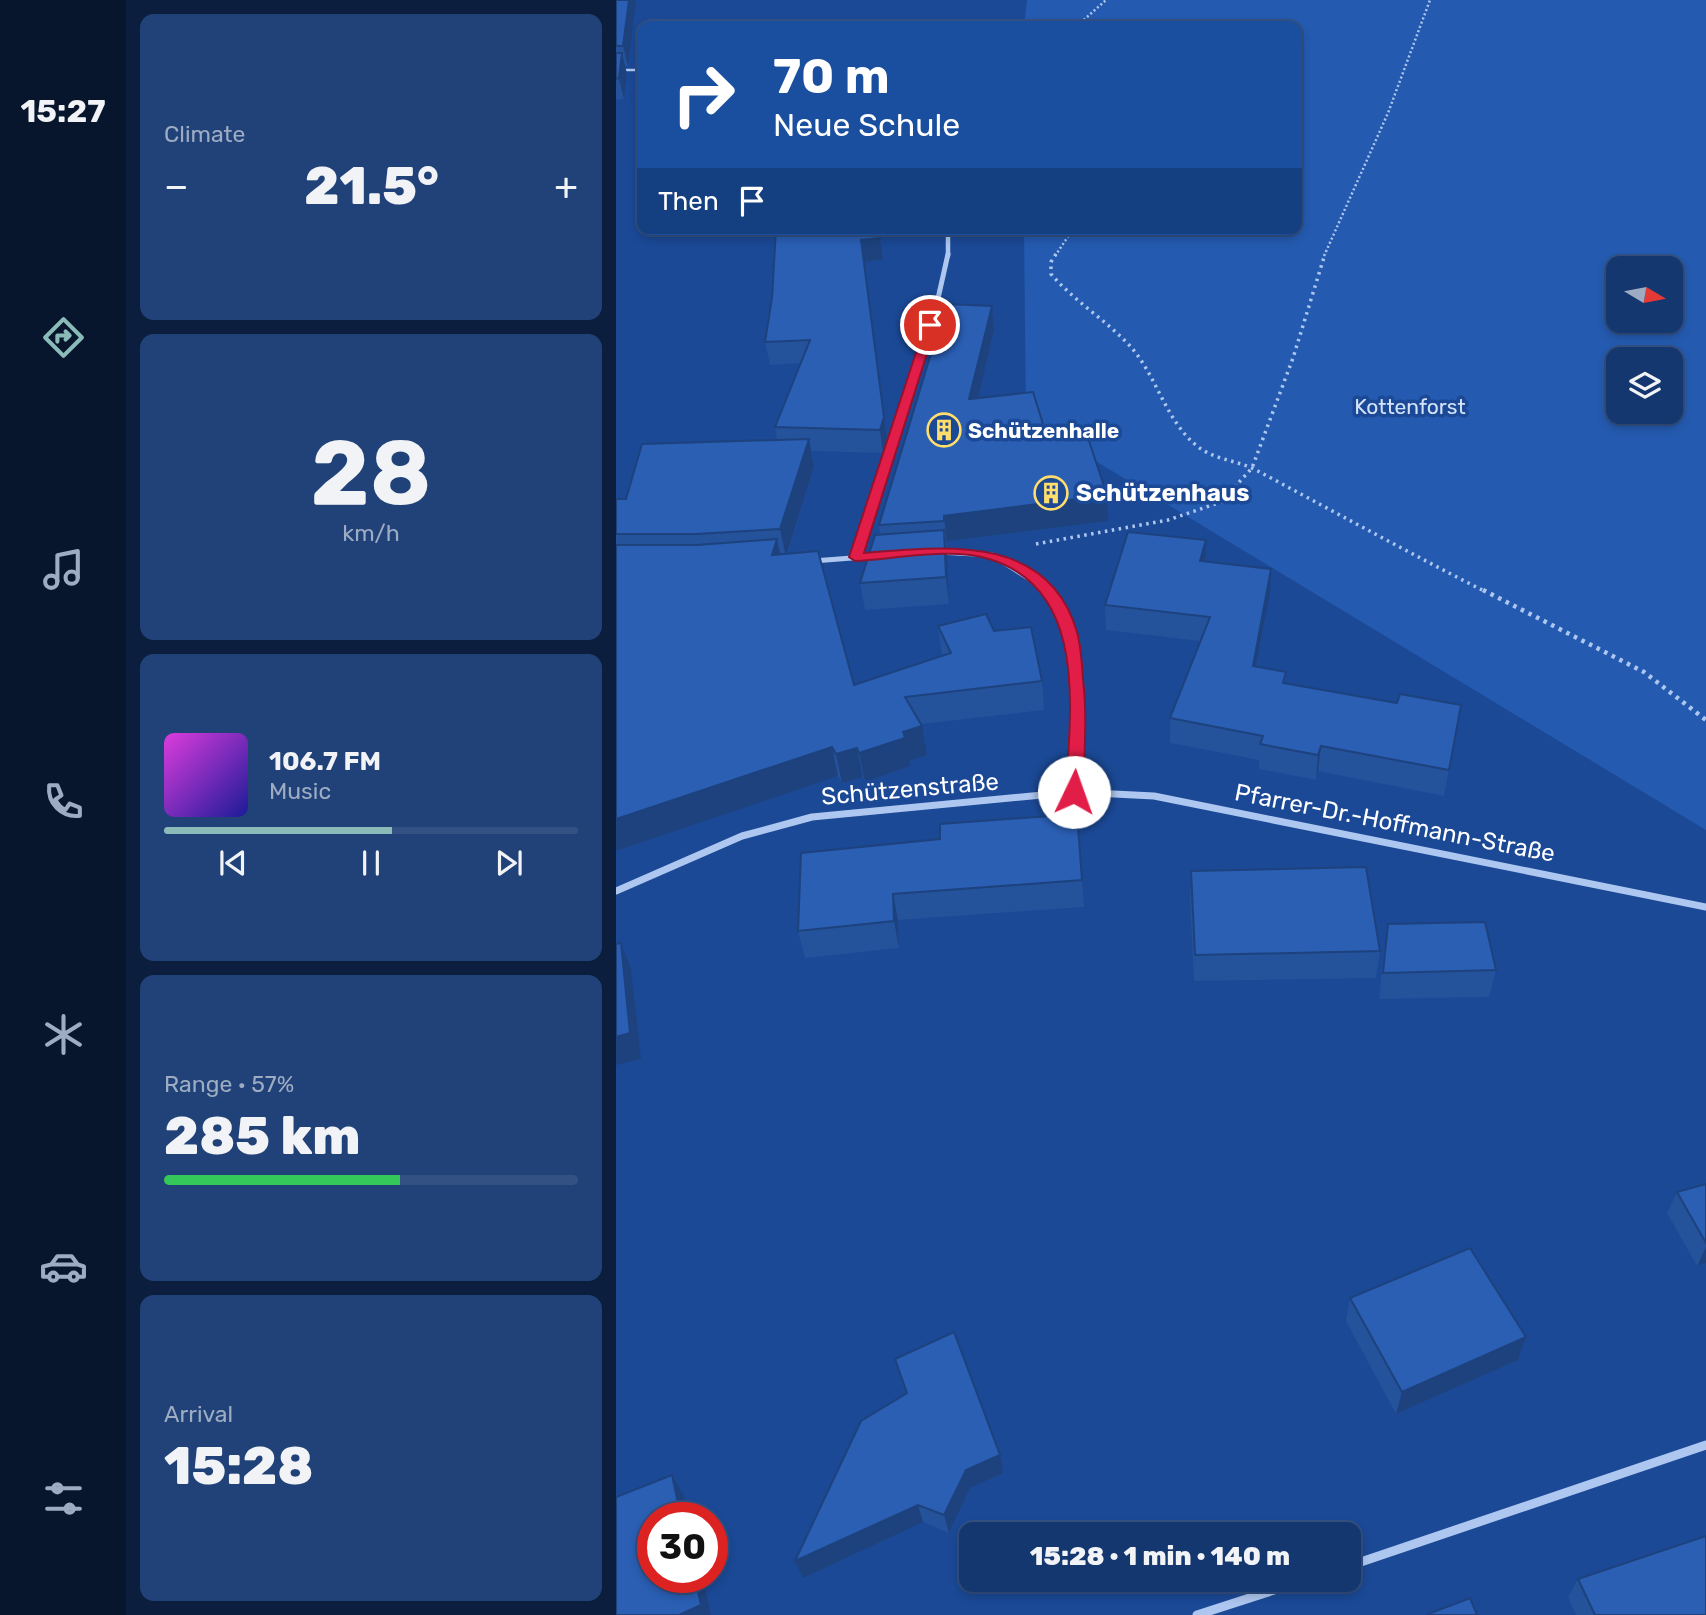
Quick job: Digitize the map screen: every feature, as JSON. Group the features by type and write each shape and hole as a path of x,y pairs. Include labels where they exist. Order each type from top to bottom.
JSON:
{"street":[{"path":"855,557 937,303 948,251 948,235"},
{"path":"925,553 953,551 992,555 1019,569 1049,590 1069,631 1078,701 1074,792"},
{"path":"799,562 883,555"},
{"name":"Schützenstraße","path":"616,891 742,836 812,817 1074,792"},
{"name":"Pfarrer-Dr.-Hoffmann-Straße","path":"1074,792 1154,796 1706,906"},
{"path":"1361,1562 1706,1445"},
{"path":"1197,1615 1268,1592"}],"lane":[{"path":"616,70 637,70"}],"path":[{"path":"1083,21 1106,0"},
{"path":"992,555 1073,535 1168,520 1221,502 1252,468 1293,358 1330,238 1388,113 1430,0"},
{"path":"1069,235 1051,262 1052,274 1064,289 1130,346 1156,384 1170,414 1184,434 1199,448 1223,460 1252,468 1350,523 1644,672 1706,720"}],"green space":[{"name":"Kottenforst","path":"1027,0 1706,0 1706,830 1026,419 1024,235 1302,235 1302,21 1025,21"}],"building":[{"path":"616,0 629,0 623,46 616,46"},
{"path":"616,53 622,53 619,78 616,79"},
{"path":"776,235 879,235 880,238 861,240 884,417 880,430 775,427 810,340 765,342 772,298"},
{"path":"946,304 992,306 969,399 1033,392 1048,440 1087,435 1107,495 944,516 944,521 879,525"},
{"path":"809,439 780,529 696,534 616,534 616,499 626,499 642,444"},
{"path":"944,530 946,577 860,583 875,535"},
{"path":"1128,532 1206,540 1200,561 1271,569 1253,666 1286,672 1283,683 1397,703 1400,694 1461,705 1449,770 1321,746 1318,755 1260,744 1263,736 1170,718 1210,617 1105,605"},
{"path":"777,539 772,555 818,551 854,685 951,653 938,626 986,614 994,631 1031,627 1042,681 905,697 922,726 903,732 905,738 859,753 857,748 836,754 832,747 616,819 616,545 697,545"},
{"path":"1077,814 1082,880 893,894 894,921 798,931 801,853 940,839 940,824"},
{"path":"1366,867 1380,951 1195,955 1191,871"},
{"path":"1485,922 1496,970 1383,973 1388,924"},
{"path":"621,943 630,1033 616,1037 616,944"},
{"path":"1706,1184 1706,1243 1677,1192"},
{"path":"1470,1248 1526,1337 1402,1392 1350,1298"},
{"path":"954,1332 1000,1455 966,1470 944,1515 918,1505 795,1561 861,1421 907,1393 895,1359"},
{"path":"672,1475 678,1502 637,1502 637,1593 698,1593 701,1605 679,1615 616,1615 616,1497"},
{"path":"1706,1536 1706,1615 1595,1615 1578,1579"},
{"path":"1470,1598 1477,1615 1426,1615"}],"place":[{"name":"Schützenhalle","path":"944,430"},
{"name":"Schützenhaus","path":"1051,493"}],"route":[{"path":"930,325 855,557 953,551 992,555 1019,569 1049,590 1069,631 1078,701 1074,792"}]}
